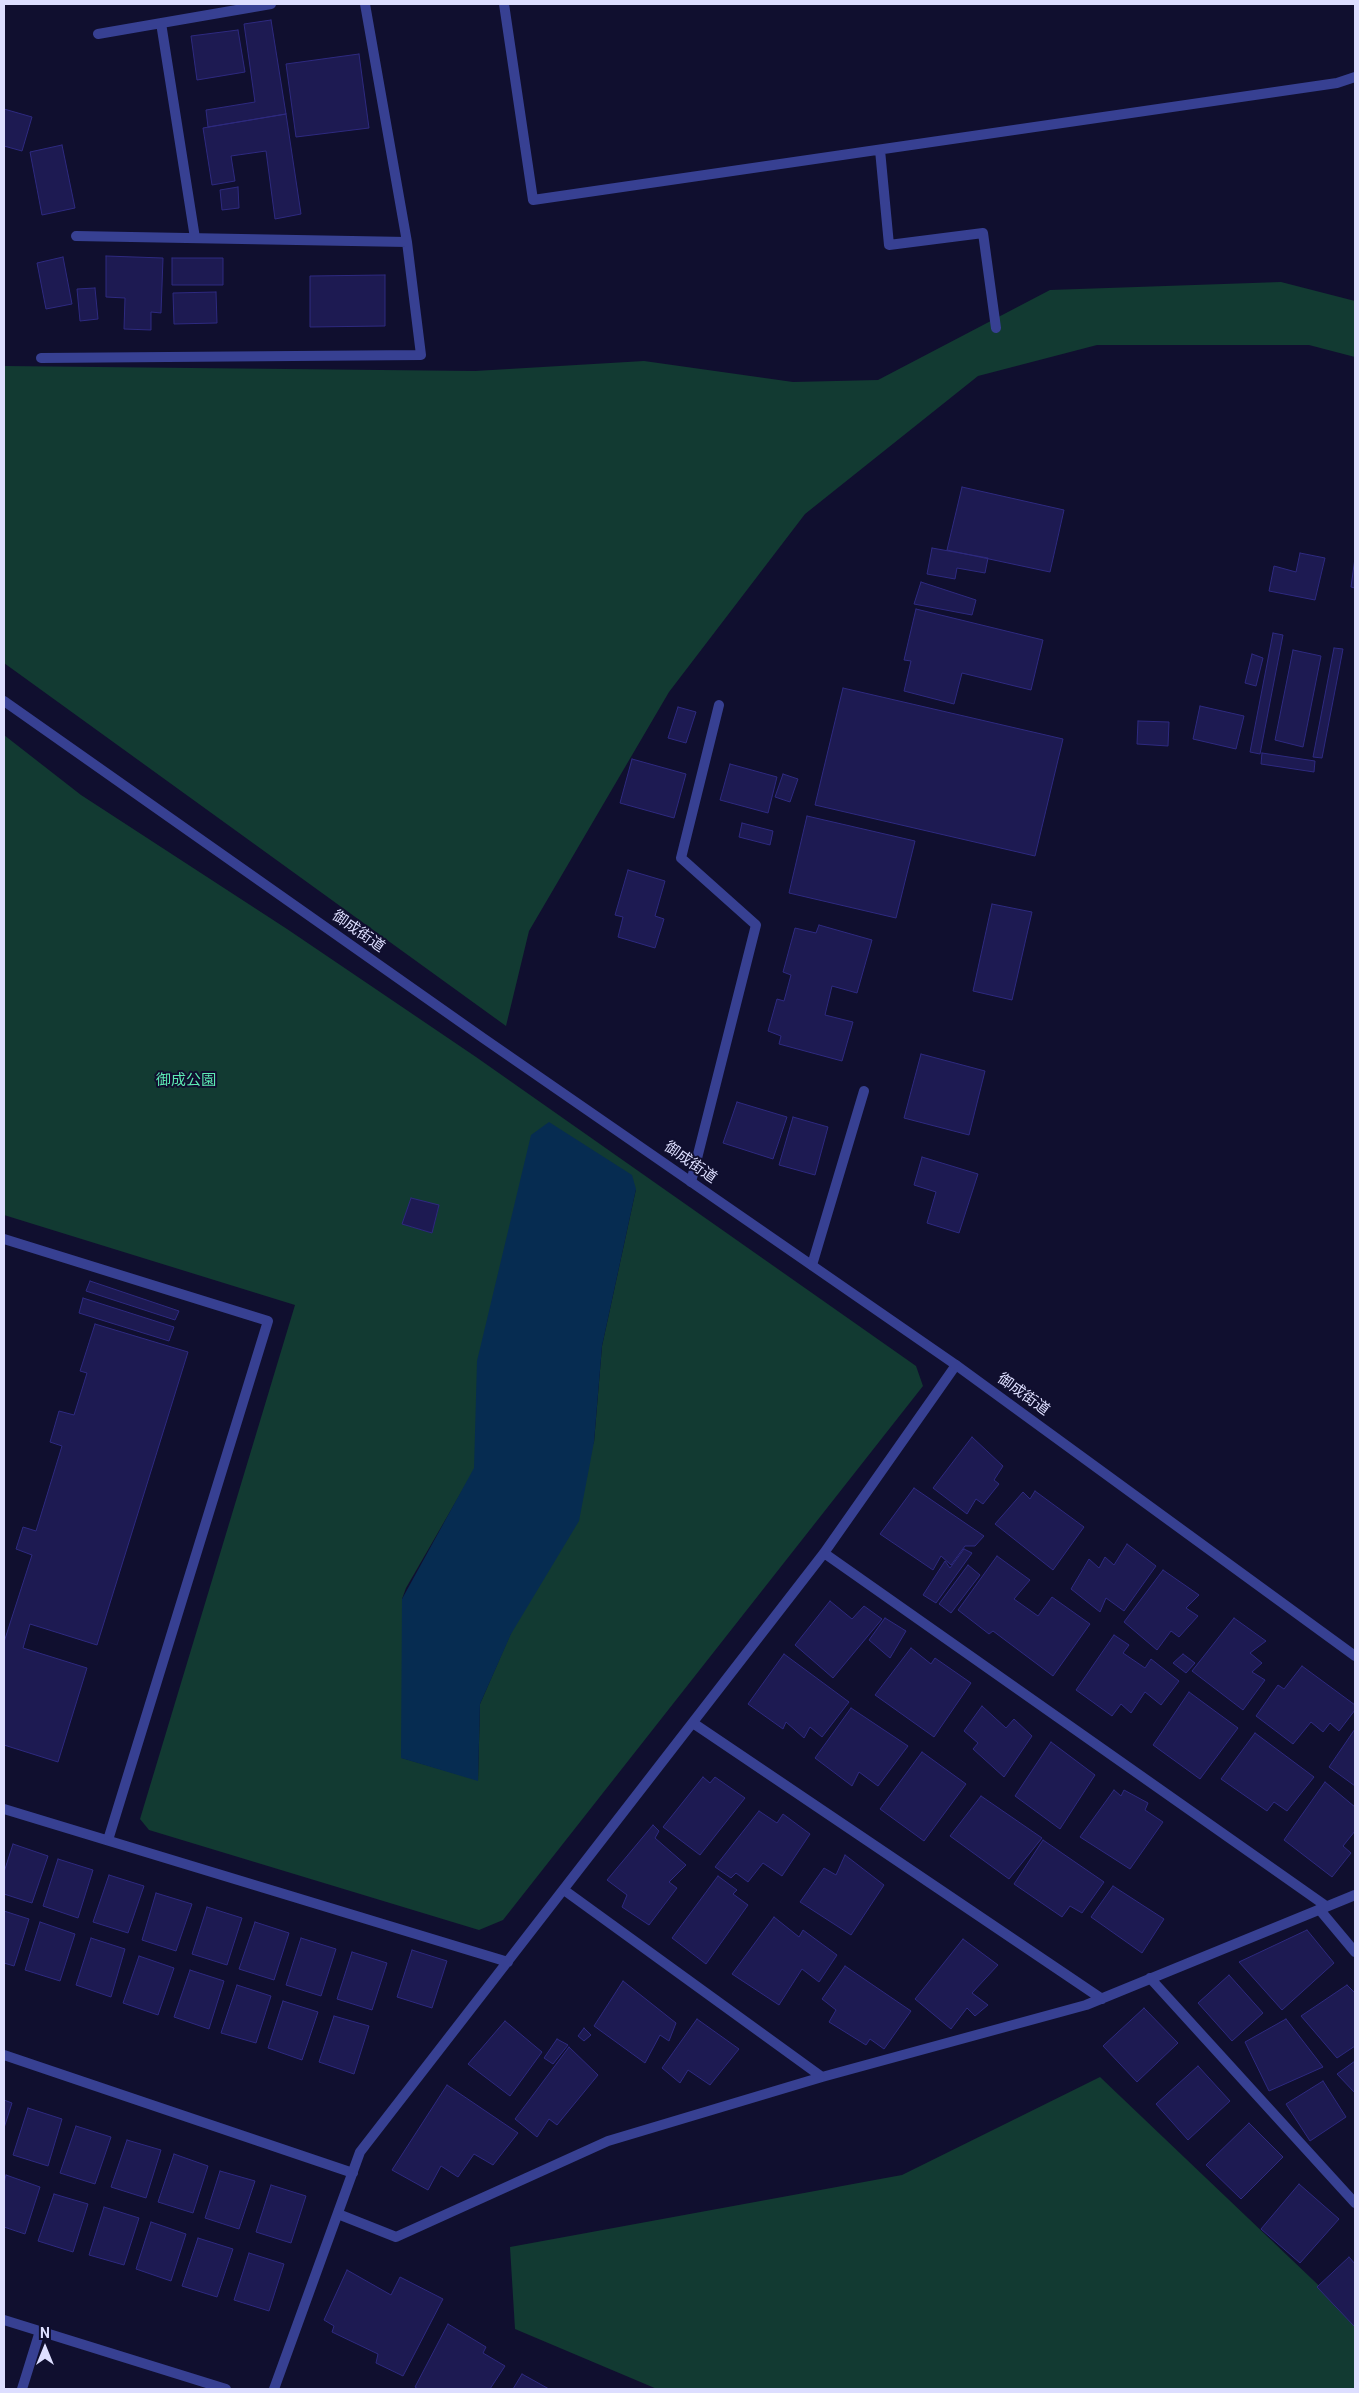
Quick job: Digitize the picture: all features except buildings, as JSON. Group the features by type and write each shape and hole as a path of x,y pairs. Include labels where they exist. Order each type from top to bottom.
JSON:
{"street":[{"path":"98,34 271,4"},
{"path":"42,358 421,355 407,242 365,4"},
{"path":"504,4 533,200 1327,84 1355,76"},
{"path":"161,23 195,238"},
{"path":"880,150 889,245 983,233 996,328"},
{"path":"76,236 407,242"},
{"name":"御成街道","path":"4,701 691,1182 956,1364 1355,1656"},
{"path":"691,1182 756,925 681,858 719,705"},
{"path":"812,1265 864,1091"},
{"path":"4,1239 268,1320 108,1840"},
{"path":"274,2389 360,2152 824,1553 956,1364"},
{"path":"824,1553 1322,1907 1355,1952"},
{"path":"693,1723 1102,1999"},
{"path":"4,1809 508,1962"},
{"path":"564,1890 822,2077"},
{"path":"338,2214 396,2237 608,2141 822,2077 1086,2006 1355,1895"},
{"path":"1150,1978 1355,2203"},
{"path":"4,2055 353,2173"},
{"path":"4,2320 226,2389"},
{"path":"22,2389 40,2331"}],"green space":[{"path":"1281,282 1355,301 1355,357 1309,345 1097,345 978,376 805,514 669,692 529,931 506,1026 4,663 4,366 475,371 644,361 793,382 878,380 1050,290"},
{"name":"御成公園","path":"4,735 81,795 287,929 476,1057 916,1366 923,1386 503,1920 479,1930 149,1830 140,1819 295,1305 4,1215","holes":["636,1189 602,1346 594,1442 480,1704 478,1780 402,1758 402,1599 406,1588","411,1198 439,1206 432,1233 402,1224"]},
{"path":"1100,2077 1355,2320 1355,2389 657,2389 515,2329 510,2247 902,2175"}],"water":[{"path":"549,1122 632,1175 636,1189 602,1346 594,1442 579,1521 511,1634 480,1704 478,1781 401,1758 402,1599 474,1468 477,1361 531,1135"}]}
